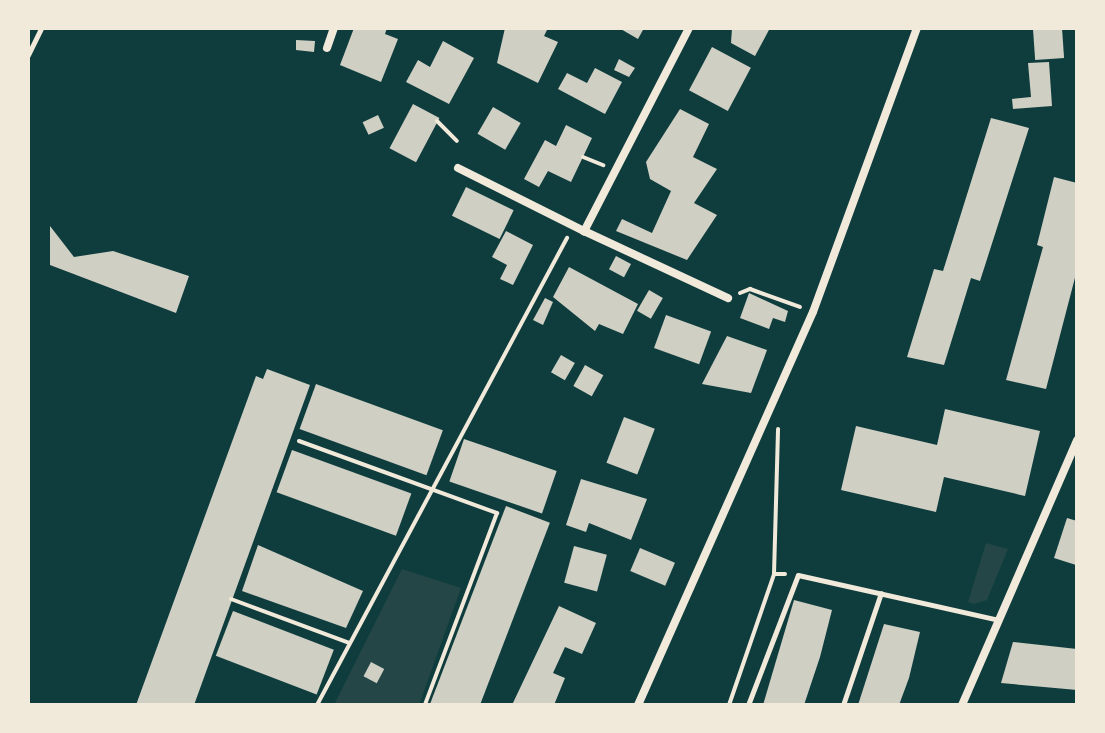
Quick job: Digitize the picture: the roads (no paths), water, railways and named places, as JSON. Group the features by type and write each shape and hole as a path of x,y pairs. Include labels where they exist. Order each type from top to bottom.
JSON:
{"street":[{"path":"327,48 334,28"},
{"path":"584,231 689,28"},
{"path":"638,705 777,401 813,312 917,28"},
{"path":"458,168 728,298"},
{"path":"962,705 995,619 1077,440"}],"lane":[{"path":"28,55 41,28"},
{"path":"748,705 798,575 995,619"},
{"path":"843,705 881,593"}]}
